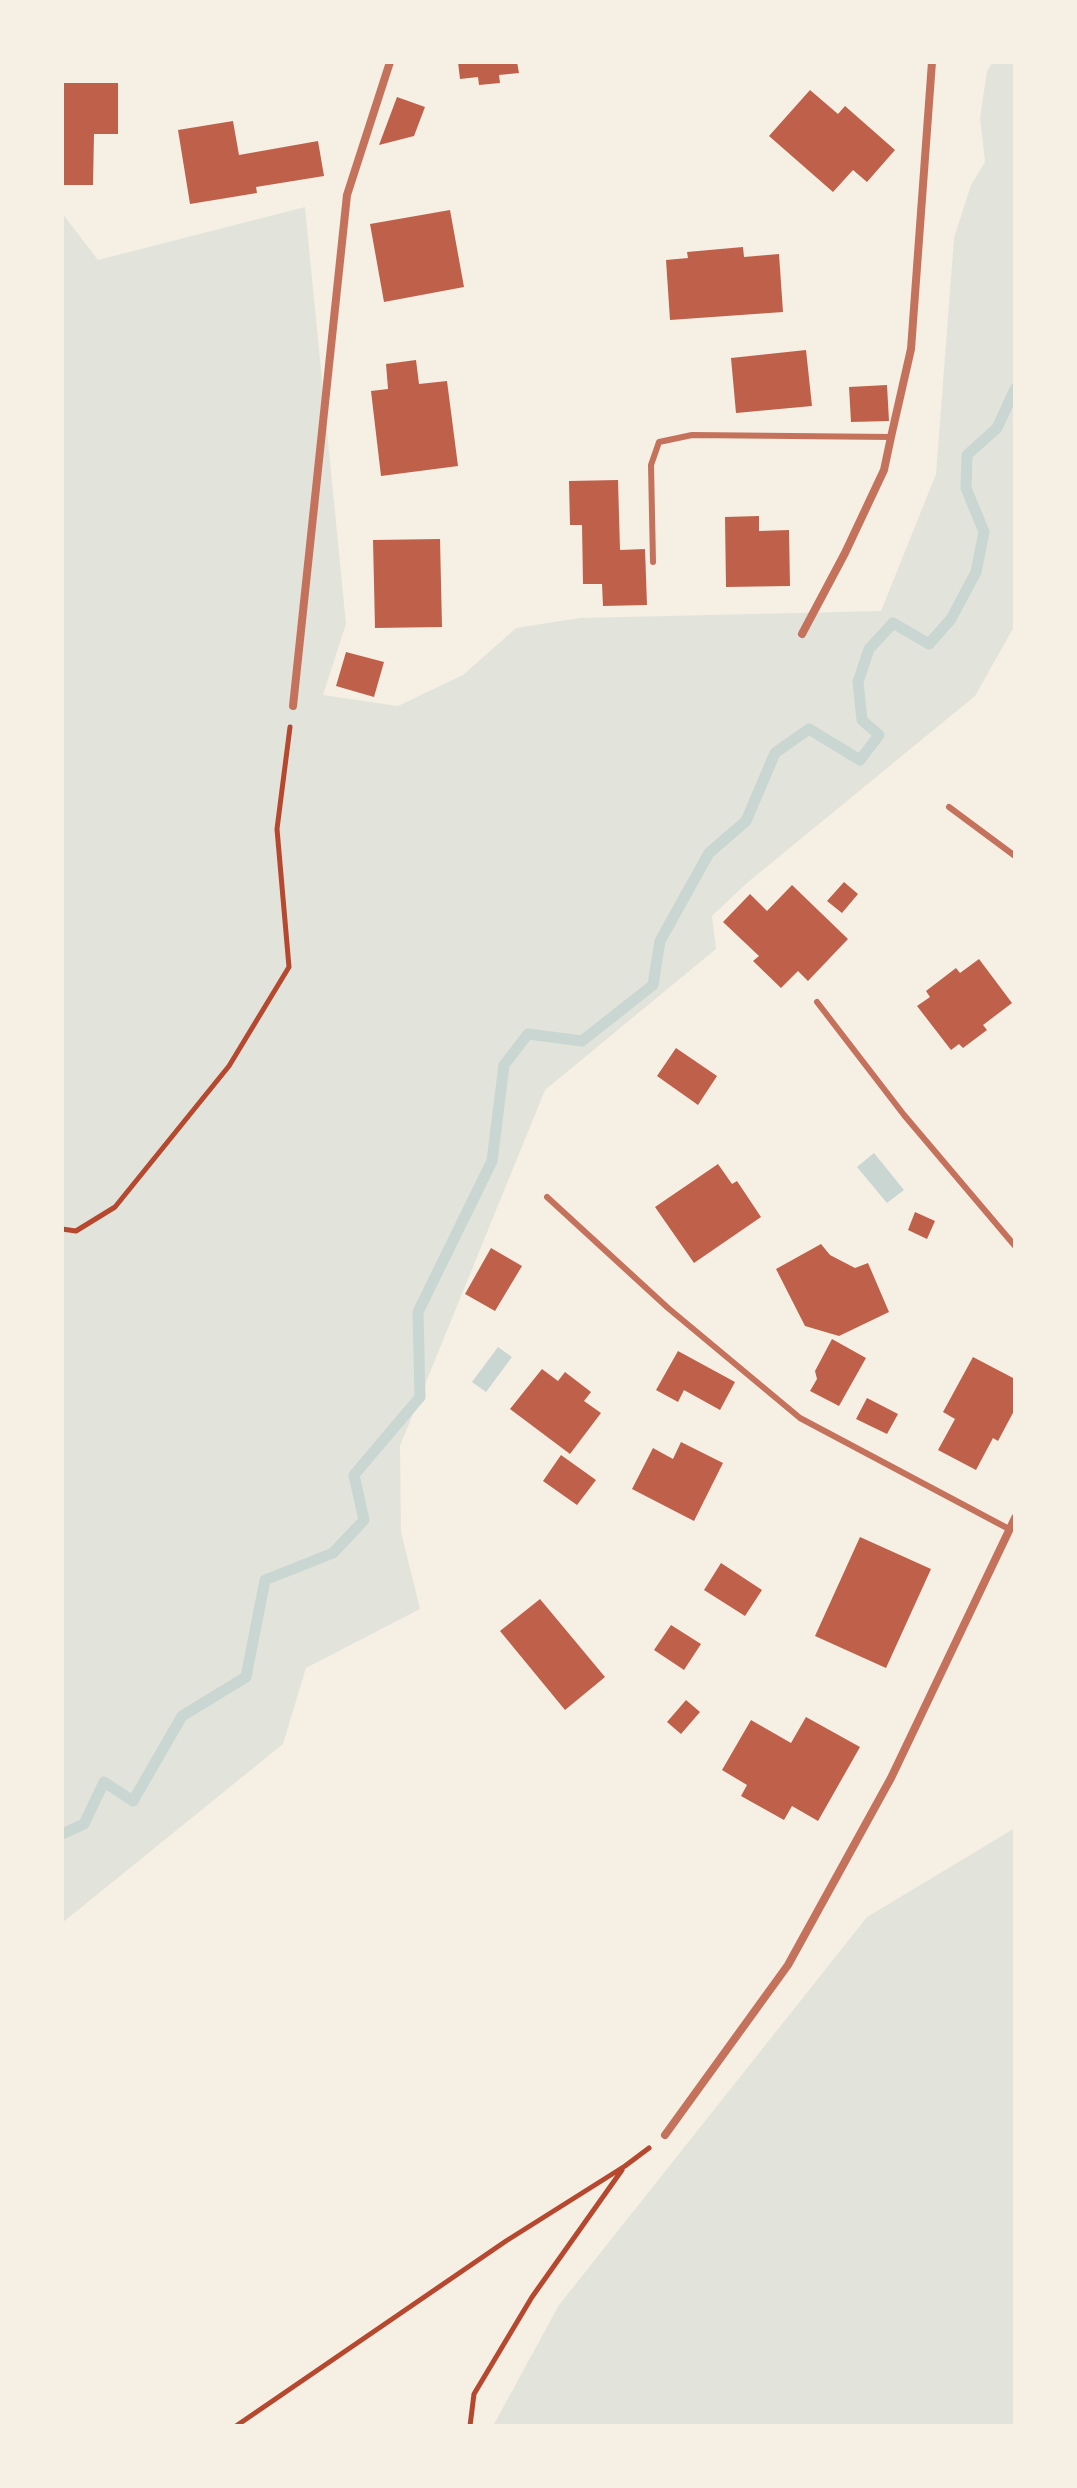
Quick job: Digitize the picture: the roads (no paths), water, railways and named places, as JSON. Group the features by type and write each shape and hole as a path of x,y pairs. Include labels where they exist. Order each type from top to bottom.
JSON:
{"street":[{"path":"293,706 347,195 390,62"},
{"path":"802,634 884,470 911,349 932,62"},
{"path":"665,2135 788,1965 891,1778 1015,1518"}],"lane":[{"path":"653,562 651,465 659,442 692,435 891,437"},
{"path":"949,807 1015,856"},
{"path":"817,1002 912,1126 1015,1246"},
{"path":"547,1197 668,1308 800,1418 1009,1529"}],"waterway":[{"path":"62,1834 84,1824 104,1782 133,1801 182,1716 246,1677 265,1580 333,1553 364,1520 354,1475 420,1397 418,1312 492,1161 504,1065 528,1034 582,1041 653,985 660,941 709,853 746,821 775,753 809,729 860,760 879,735 862,720 858,682 869,649 893,623 929,644 951,619 976,572 984,532 966,488 967,455 997,428 1015,389"}]}
